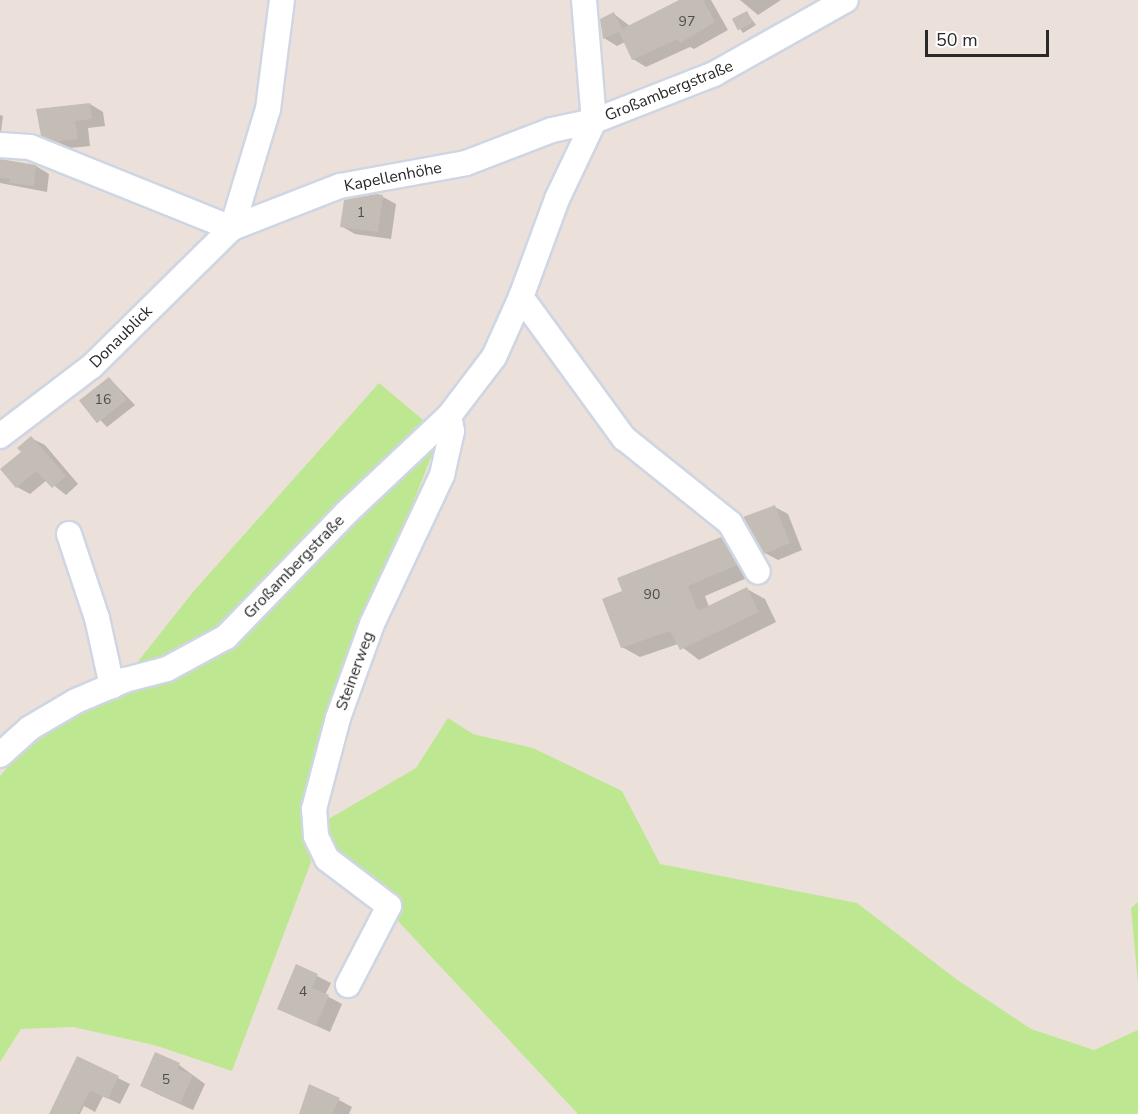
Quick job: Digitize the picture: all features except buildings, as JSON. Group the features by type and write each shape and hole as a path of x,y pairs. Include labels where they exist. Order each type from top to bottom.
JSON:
{"street":[{"path":"0,145 30,147 232,228 267,109 282,0"},
{"path":"584,0 594,121"},
{"name":"Großambergstraße","path":"0,755 30,728 76,701 112,686 167,669 226,637 345,513 449,416 494,357 521,297 557,199 594,121 714,74 846,0"},
{"name":"Kapellenhöhe","path":"232,228 340,186 466,163 552,130 594,121"},
{"name":"Donaublick","path":"0,436 92,366 232,228"},
{"path":"521,297 624,438 730,523 758,572"},
{"name":"Steinerweg","path":"348,985 389,906 327,859 316,836 314,809 338,718 372,624 442,475 452,431 449,416"},
{"path":"69,534 97,618 112,686"}],"green space":[{"path":"379,383 440,434 335,703 304,804 311,862 232,1071 154,1045 73,1027 21,1029 0,1062 0,776 27,745 58,722 109,698 193,592"},
{"path":"448,718 473,734 533,748 622,791 660,864 857,903 956,979 1031,1029 1094,1050 1138,1030 1138,1114 578,1114 328,846 325,821 416,768"},
{"path":"1138,902 1138,984 1131,908"}]}
